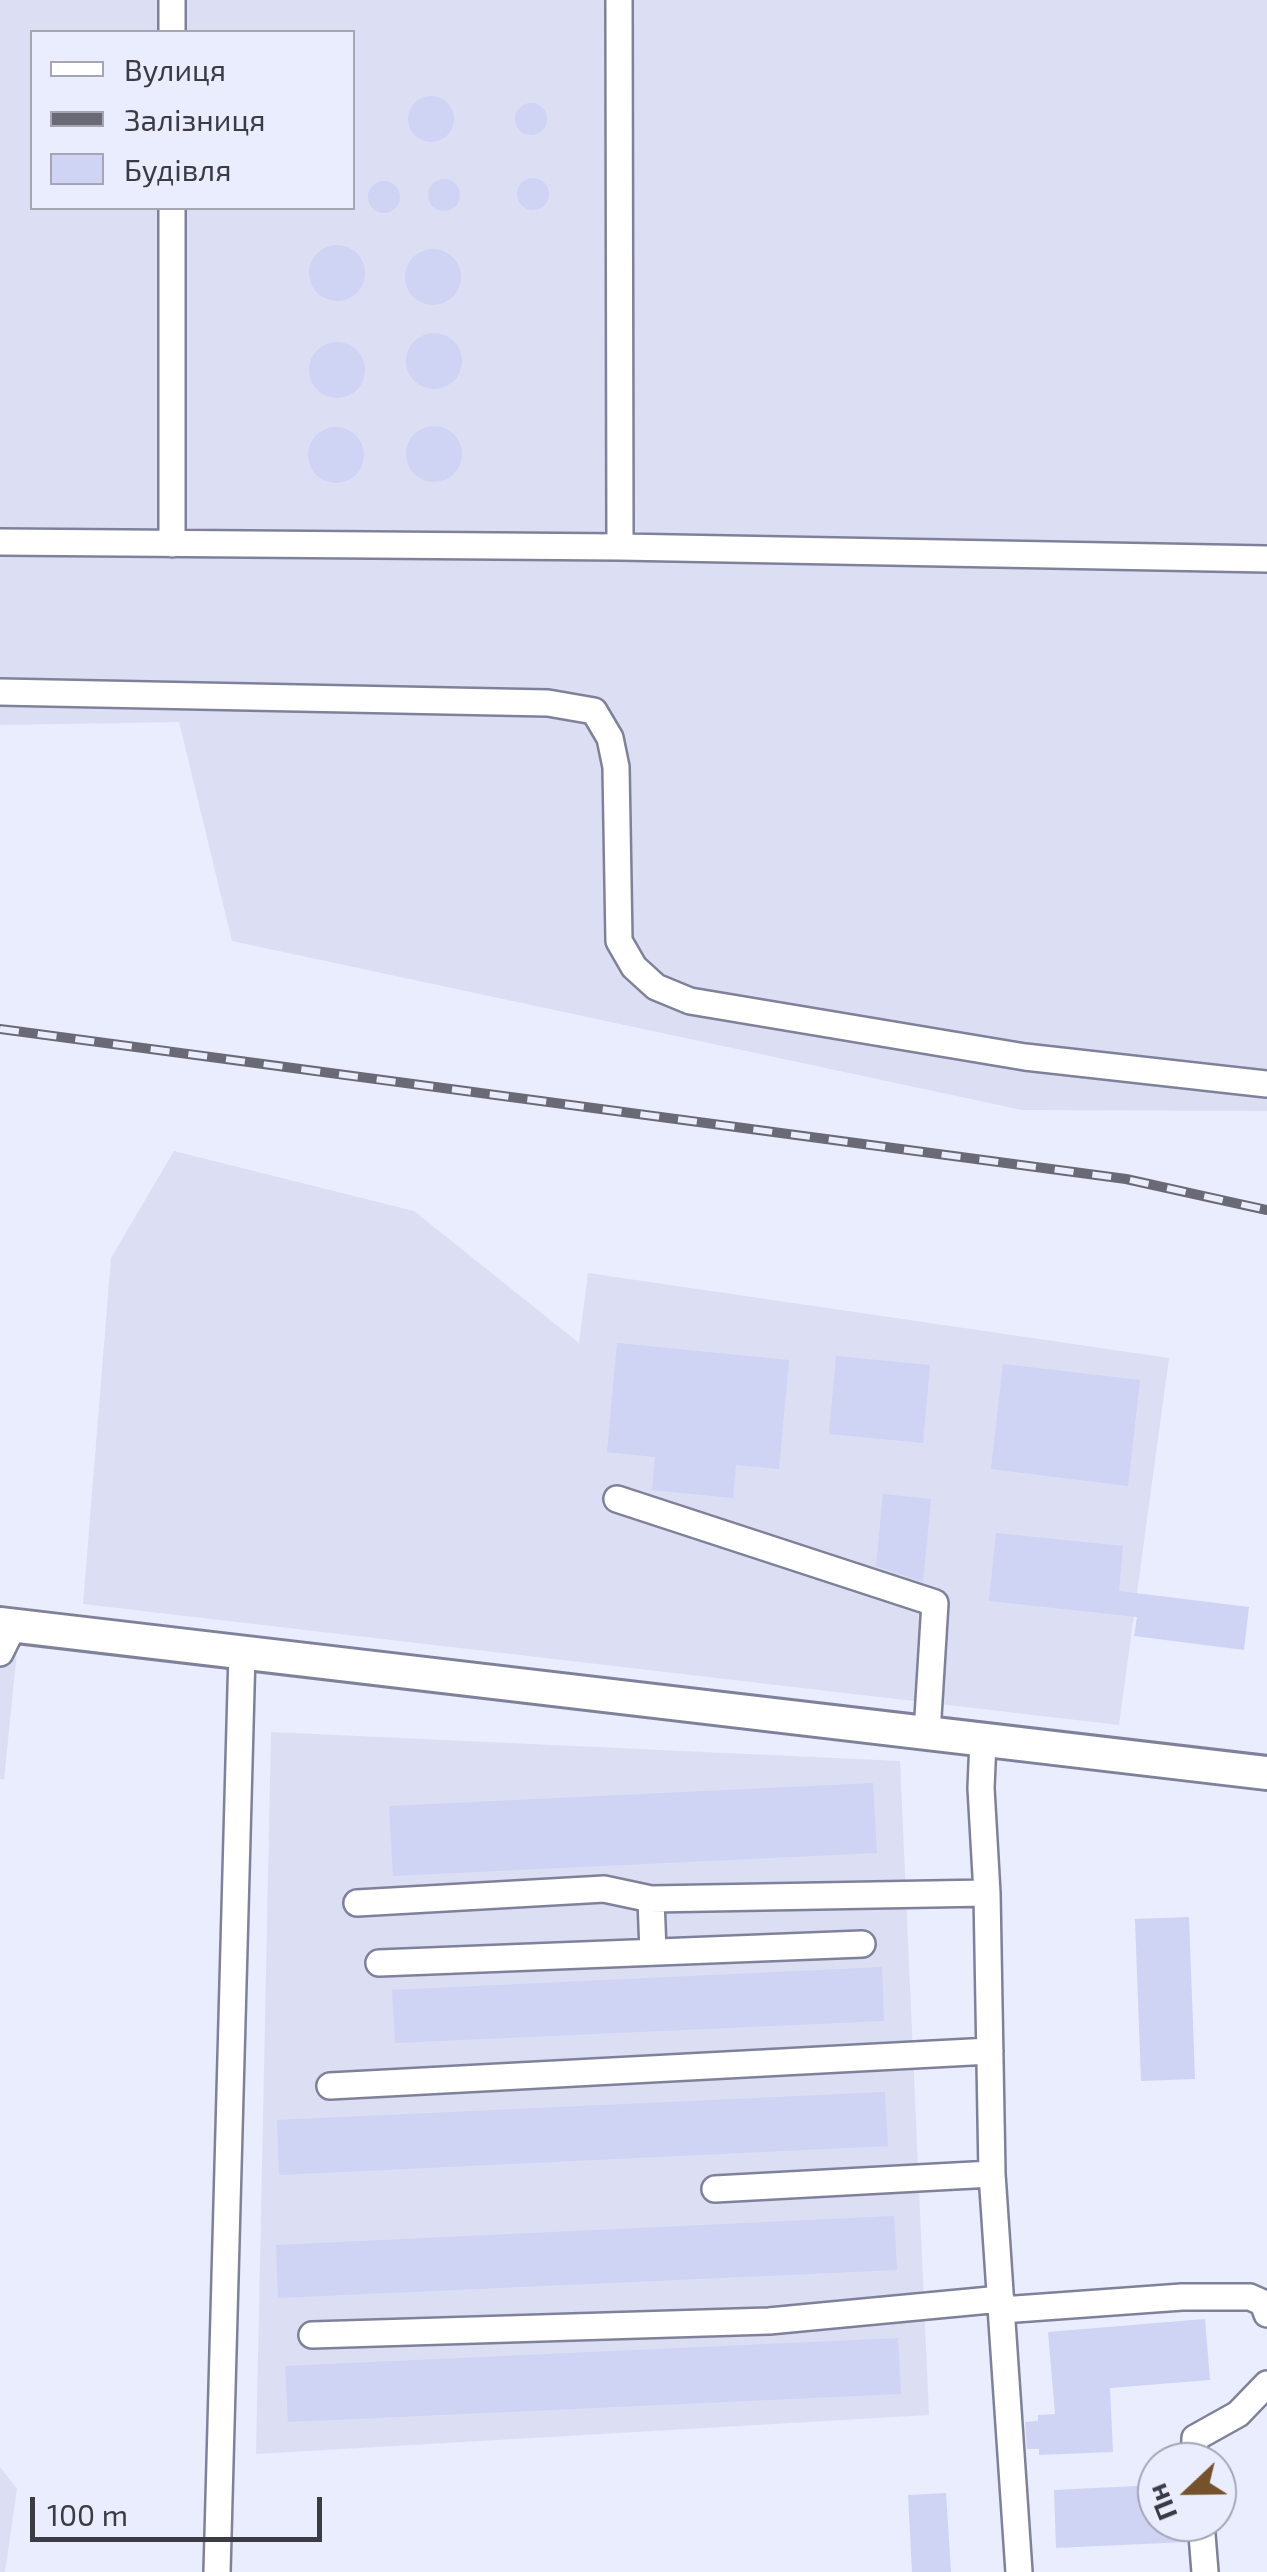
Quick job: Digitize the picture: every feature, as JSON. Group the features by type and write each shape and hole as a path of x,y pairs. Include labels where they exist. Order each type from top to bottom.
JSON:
{"main road":[{"path":"5,1634 242,1652 1267,1773"}],"street":[{"path":"172,0 172,30"},
{"path":"620,0 620,547"},
{"path":"172,210 172,544"},
{"path":"0,542 620,547 1267,559"},
{"path":"0,692 548,703 594,712 610,738 616,767 619,942 634,967 656,987 690,1001 1025,1057 1267,1084"},
{"path":"617,1499 936,1603 927,1733"},
{"path":"217,2572 242,1652"},
{"path":"983,1740 992,2174 1019,2572"},
{"path":"357,1903 604,1889 651,1898 987,1893"},
{"path":"651,1898 653,1952"},
{"path":"378,1962 862,1944"},
{"path":"330,2086 990,2051"},
{"path":"715,2189 992,2174"},
{"path":"312,2335 769,2320 1182,2297 1250,2297 1262,2304 1267,2314"},
{"path":"1195,2442 1195,2438 1238,2414 1267,2384"},
{"path":"1203,2542 1205,2572"}],"shaded area":[{"path":"0,0 1267,0 1267,1111 1022,1110 232,941 179,722 0,725"},
{"path":"174,1151 414,1211 579,1343 588,1273 1169,1358 1119,1725 83,1604 111,1258"},
{"path":"0,1639 18,1641 4,1780 0,1779"},
{"path":"271,1732 900,1761 929,2415 256,2454"},
{"path":"0,2467 17,2489 5,2572 0,2572"}],"building":[{"path":"431,96 447,103 454,119 447,135 431,142 415,135 408,119 415,103"},
{"path":"531,103 542,108 547,119 542,130 531,135 520,130 515,119 520,108"},
{"path":"533,178 544,183 549,194 544,205 533,210 522,205 517,194 522,183"},
{"path":"444,179 455,184 460,195 455,206 444,211 433,206 428,195 433,184"},
{"path":"384,181 395,186 400,197 395,208 384,213 373,208 368,197 373,186"},
{"path":"337,245 356,254 365,273 356,292 337,301 318,292 309,273 318,254"},
{"path":"433,249 452,258 461,277 452,296 433,305 414,296 405,277 414,258"},
{"path":"434,333 453,342 462,361 453,380 434,389 415,380 406,361 415,342"},
{"path":"337,342 356,351 365,370 356,389 337,398 318,389 309,370 318,351"},
{"path":"434,426 453,435 462,454 453,473 434,482 415,473 406,454 415,435"},
{"path":"336,427 355,436 364,455 355,474 336,483 317,474 308,455 317,436"},
{"path":"617,1343 789,1360 779,1469 736,1465 733,1498 652,1490 655,1457 607,1452"},
{"path":"836,1356 930,1365 923,1443 829,1434"},
{"path":"1003,1364 1140,1380 1128,1486 991,1469"},
{"path":"883,1494 931,1499 923,1582 876,1566"},
{"path":"996,1533 1123,1546 1119,1591 1249,1607 1244,1650 1134,1636 1137,1617 989,1601"},
{"path":"873,1783 877,1853 393,1876 389,1806"},
{"path":"1189,1917 1195,2079 1141,2081 1135,1919"},
{"path":"882,1967 884,2021 395,2043 392,1990"},
{"path":"885,2092 888,2146 279,2175 277,2120"},
{"path":"894,2216 897,2270 278,2298 276,2245"},
{"path":"1205,2319 1210,2380 1110,2388 1113,2452 1039,2455 1039,2449 1027,2449 1025,2422 1038,2421 1038,2415 1055,2414 1048,2332"},
{"path":"898,2338 901,2394 288,2422 285,2366"},
{"path":"1137,2486 1137,2542 1186,2542 1056,2548 1054,2490"},
{"path":"946,2493 951,2572 912,2572 908,2495"}],"railway":[{"path":"0,1029 1126,1179 1267,1210"}]}
